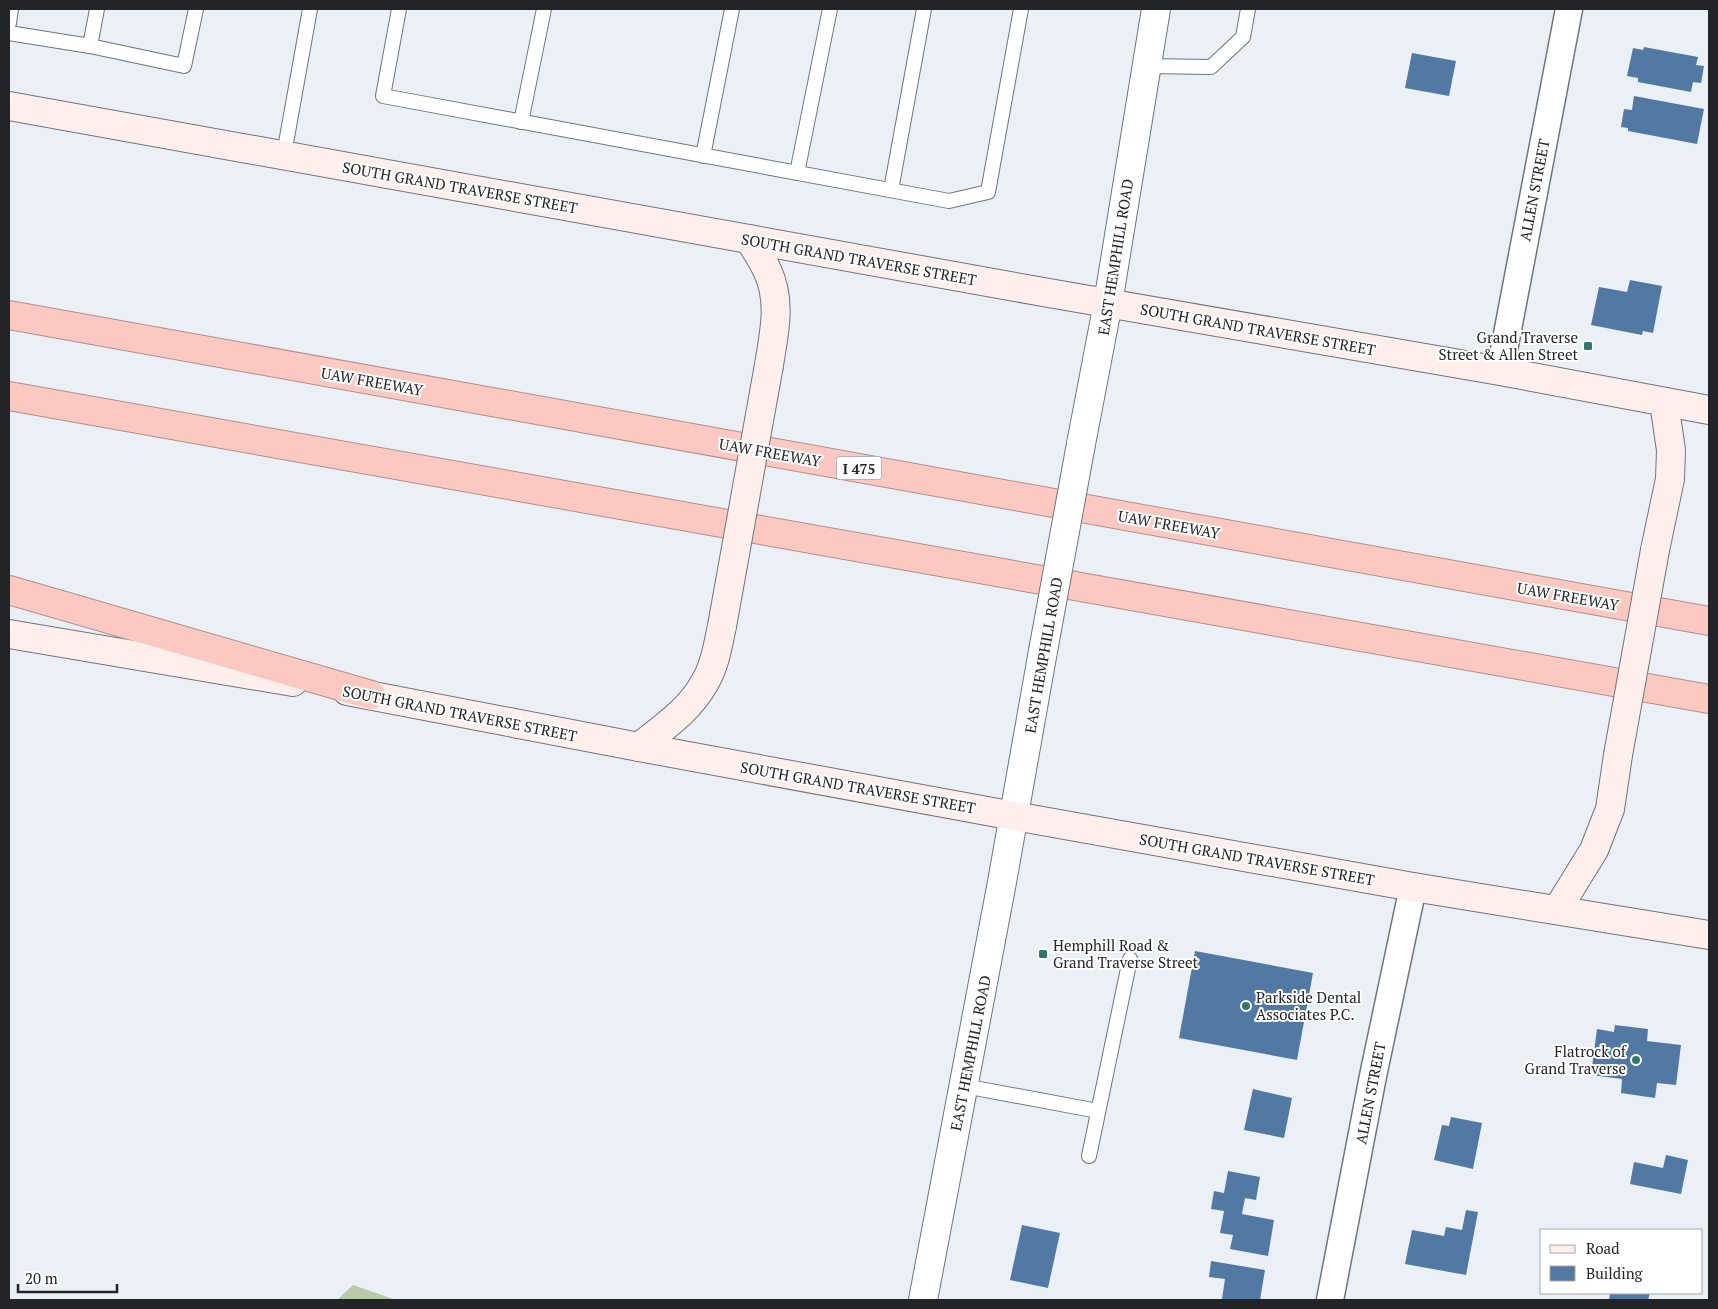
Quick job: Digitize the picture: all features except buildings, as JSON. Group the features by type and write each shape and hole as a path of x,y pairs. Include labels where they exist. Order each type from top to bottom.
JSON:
{"highway":[{"name":"UAW FREEWAY","path":"9,316 1709,621"},
{"path":"9,396 1709,699"},
{"path":"9,590 371,695"}],"main road":[{"name":"SOUTH GRAND TRAVERSE STREET","path":"9,106 284,154 749,240 1500,371 1709,410"},
{"path":"639,748 680,715 706,682 713,665 722,626 769,365 776,304 774,286 749,240"},
{"path":"1557,910 1594,850 1610,809 1618,755 1670,479 1671,450 1664,402"},
{"name":"SOUTH GRAND TRAVERSE STREET","path":"9,634 371,695 639,748 1413,887 1709,935"}],"street":[{"name":"EAST HEMPHILL ROAD","path":"923,1300 1108,304 1156,9"},
{"name":"ALLEN STREET","path":"1500,371 1568,9"},
{"name":"ALLEN STREET","path":"1330,1300 1372,1076 1413,887"}],"lane":[{"path":"9,23 11,9"},
{"path":"90,46 97,9"},
{"path":"9,33 90,46 184,66 196,9"},
{"path":"284,154 310,9"},
{"path":"399,9 383,96 949,201 988,192 1021,9"},
{"path":"521,122 544,9"},
{"path":"703,156 732,9"},
{"path":"797,173 830,9"},
{"path":"891,190 924,9"},
{"path":"1146,66 1211,67 1243,37 1248,9"},
{"path":"1089,1156 1130,959"},
{"path":"964,1086 1098,1111"}],"green space":[{"path":"353,1285 396,1300 337,1300"}],"place":[{"name":"Grand Traverse Street & Allen Street","path":"1588,346"},
{"name":"Hemphill Road & Grand Traverse Street","path":"1043,954"},
{"name":"Parkside Dental Associates P.C.","path":"1246,1006"},
{"name":"Flatrock of Grand Traverse","path":"1636,1060"}]}
